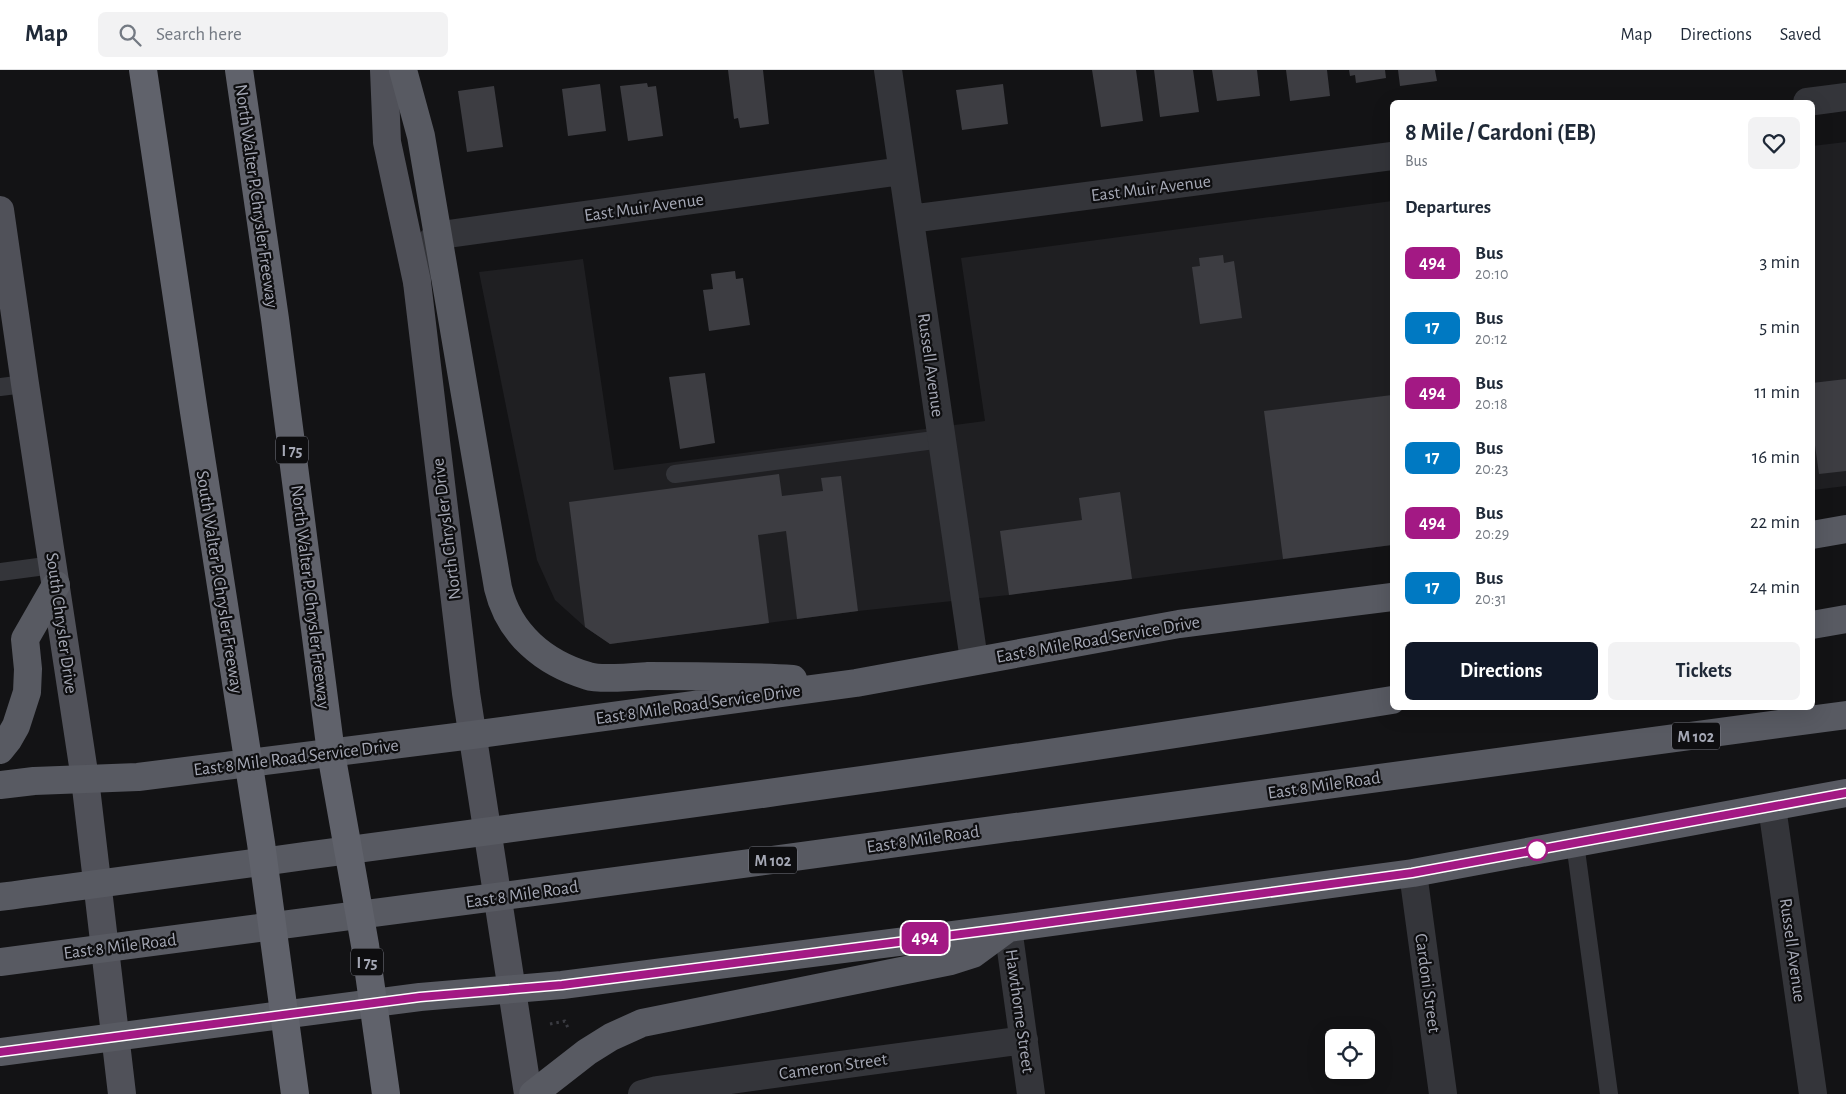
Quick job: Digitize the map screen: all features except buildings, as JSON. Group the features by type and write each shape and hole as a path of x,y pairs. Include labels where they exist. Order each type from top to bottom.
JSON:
{"highway":[{"name":"South Walter P. Chrysler Freeway","path":"144,70 194,412 261,843 295,1094"},
{"name":"North Walter P. Chrysler Freeway","path":"239,70 275,319 331,753 365,944 386,1094"},
{"path":"403,70 421,136 498,588 502,604 522,637 534,649 551,660 590,677 733,676 856,683"},
{"path":"1815,534 1846,529"},
{"path":"0,750 16,726 27,692 28,669 25,639 55,575"},
{"name":"East 8 Mile Road Service Drive","path":"0,785 138,777 472,735 856,683 1179,624 1390,597"},
{"path":"1815,624 1846,618"},
{"path":"0,896 913,774 1390,700"},
{"name":"East 8 Mile Road","path":"0,962 1846,716"},
{"path":"0,1052 420,997 562,985 1008,928 1412,873 1846,793"},
{"path":"533,1094 611,1036 642,1023 951,961 974,954 1008,928"}],"main road":[{"name":"North Chrysler Drive","path":"384,70 387,142 417,282 472,735 528,1094"},
{"name":"South Chrysler Drive","path":"0,210 12,385 55,575 85,779 122,1094"}],"street":[{"name":"Russell Avenue","path":"888,70 974,660"},
{"path":"1815,101 1846,98"},
{"name":"East Muir Avenue","path":"910,219 1390,156"},
{"name":"East Muir Avenue","path":"438,236 902,171"},
{"path":"417,282 418,267 424,252 438,236"},
{"name":"Russell Avenue","path":"1772,807 1813,1094"},
{"name":"Cardoni Street","path":"1412,873 1443,1094"},
{"name":"Hawthorne Street","path":"1008,928 1031,1094"},
{"name":"Cameron Street","path":"642,1094 658,1090 1024,1040"}],"lane":[{"path":"676,474 942,439"},
{"path":"0,572 55,575"},
{"path":"1575,843 1609,1094"}],"path":[{"path":"550,1024 565,1022 568,1030"}],"shaded area":[{"path":"1846,142 1846,486 1815,490 1815,146"},
{"path":"1390,201 1390,545 1009,595 858,611 610,644 585,627 555,600 537,560 479,272 583,259 614,470 985,421 961,258"}],"bus line":[{"name":"494","path":"0,1052 420,997 562,985 1008,928 1412,873 1846,793"}]}
